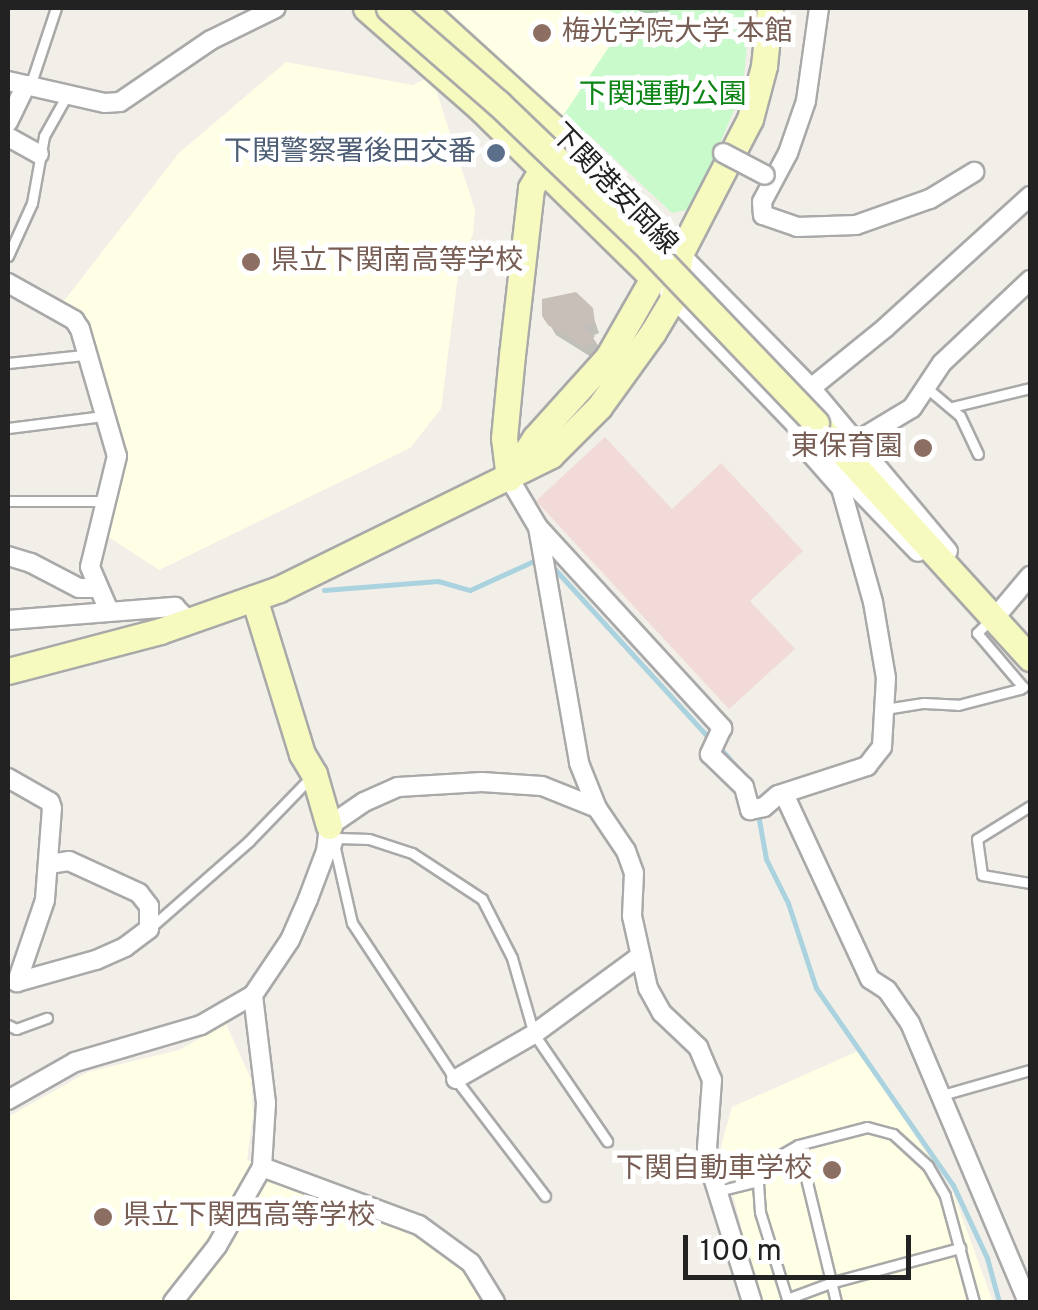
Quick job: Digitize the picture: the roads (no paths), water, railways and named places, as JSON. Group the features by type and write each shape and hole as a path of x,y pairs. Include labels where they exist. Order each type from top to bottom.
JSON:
{"main road":[{"name":"下関港安岡線","path":"366,8 543,167 653,278 608,357 535,438 509,478"},
{"path":"389,8 498,103 627,228 1030,658"},
{"name":"下関港安岡線","path":"8,671 189,622 254,598 551,455 599,407 674,297 680,254 554,128 422,8"},
{"path":"653,278 680,254 750,119 764,66 770,8"},
{"path":"509,478 504,438 516,318 531,188 543,167"},
{"path":"254,598 302,754 314,774 329,826"}],"street":[{"path":"39,154 9,130 21,84 105,104 129,99 253,12 276,8"},
{"path":"819,8 806,100 770,178 762,215 797,227 827,229 902,211 974,172"},
{"path":"723,153 770,178"},
{"path":"811,388 886,328 1030,196"},
{"path":"680,254 811,388 857,441 993,618"},
{"path":"653,278 818,436 1030,658"},
{"path":"857,441 912,408 942,363 1030,280"},
{"path":"8,282 74,320 117,456 91,558 97,588 109,611"},
{"path":"509,478 538,527 722,728 714,743 759,808 784,794 876,758 885,709 884,664 873,602 841,488 812,455 818,436"},
{"path":"538,527 575,744 597,808 626,851 634,873 632,916 640,956 662,1013 698,1047 712,1080 707,1148 752,1302"},
{"path":"8,556 31,562 79,588 97,588"},
{"path":"993,618 1030,576"},
{"path":"8,620 176,607 189,622"},
{"path":"8,778 50,802 50,864 45,900 12,985"},
{"path":"8,1100 75,1062 202,1025 254,994 296,926 326,852 329,826 398,786 450,782 542,786 597,808"},
{"path":"784,794 870,980 887,990 898,1012 901,1032 966,1170 973,1167"},
{"path":"12,985 96,960 125,947 149,929 149,906 134,890 69,861 50,864"},
{"path":"456,1080 534,1034 640,956"},
{"path":"173,1302 217,1246 262,1167 266,1103 254,994"},
{"path":"898,1012 910,1024 942,1095 1028,1302"},
{"path":"262,1167 419,1225 471,1264 496,1302"}],"lane":[{"path":"21,84 56,8"},
{"path":"8,256 32,202 39,154 66,95"},
{"path":"8,362 84,354"},
{"path":"952,406 1030,388"},
{"path":"928,389 952,406 978,454"},
{"path":"8,428 103,416"},
{"path":"8,501 107,500"},
{"path":"885,709 924,703 958,705 1020,689 1023,686 977,634 993,618"},
{"path":"149,929 261,830 314,774"},
{"path":"1030,806 977,839 982,875 1030,883"},
{"path":"545,1196 456,1080 352,923 335,848 338,838 369,838 412,853 482,899 512,958 534,1034 607,1141"},
{"path":"8,1026 16,1029 47,1018"},
{"path":"942,1095 1030,1070"},
{"path":"718,1191 758,1181 781,1155 798,1145 868,1127 894,1134 928,1166 945,1196 974,1302"},
{"path":"798,1145 836,1302"},
{"path":"758,1181 760,1212 788,1301 830,1282 960,1248"}],"waterway":[{"path":"324,590 438,581 470,590 534,561"},
{"path":"551,565 711,740"},
{"path":"719,747 750,782 757,803"},
{"path":"758,814 766,859 788,903 816,988 953,1185 987,1258 999,1302"}],"place":[{"name":"梅光学院大学 本館","path":"542,33"},
{"name":"下関警察署後田交番","path":"496,153"},
{"name":"県立下関南高等学校","path":"251,262"},
{"name":"東保育園","path":"923,448"},
{"name":"下関自動車学校","path":"832,1170"},
{"name":"県立下関西高等学校","path":"103,1217"}],"park label":[{"name":"下関運動公園","path":"663,96"}]}
